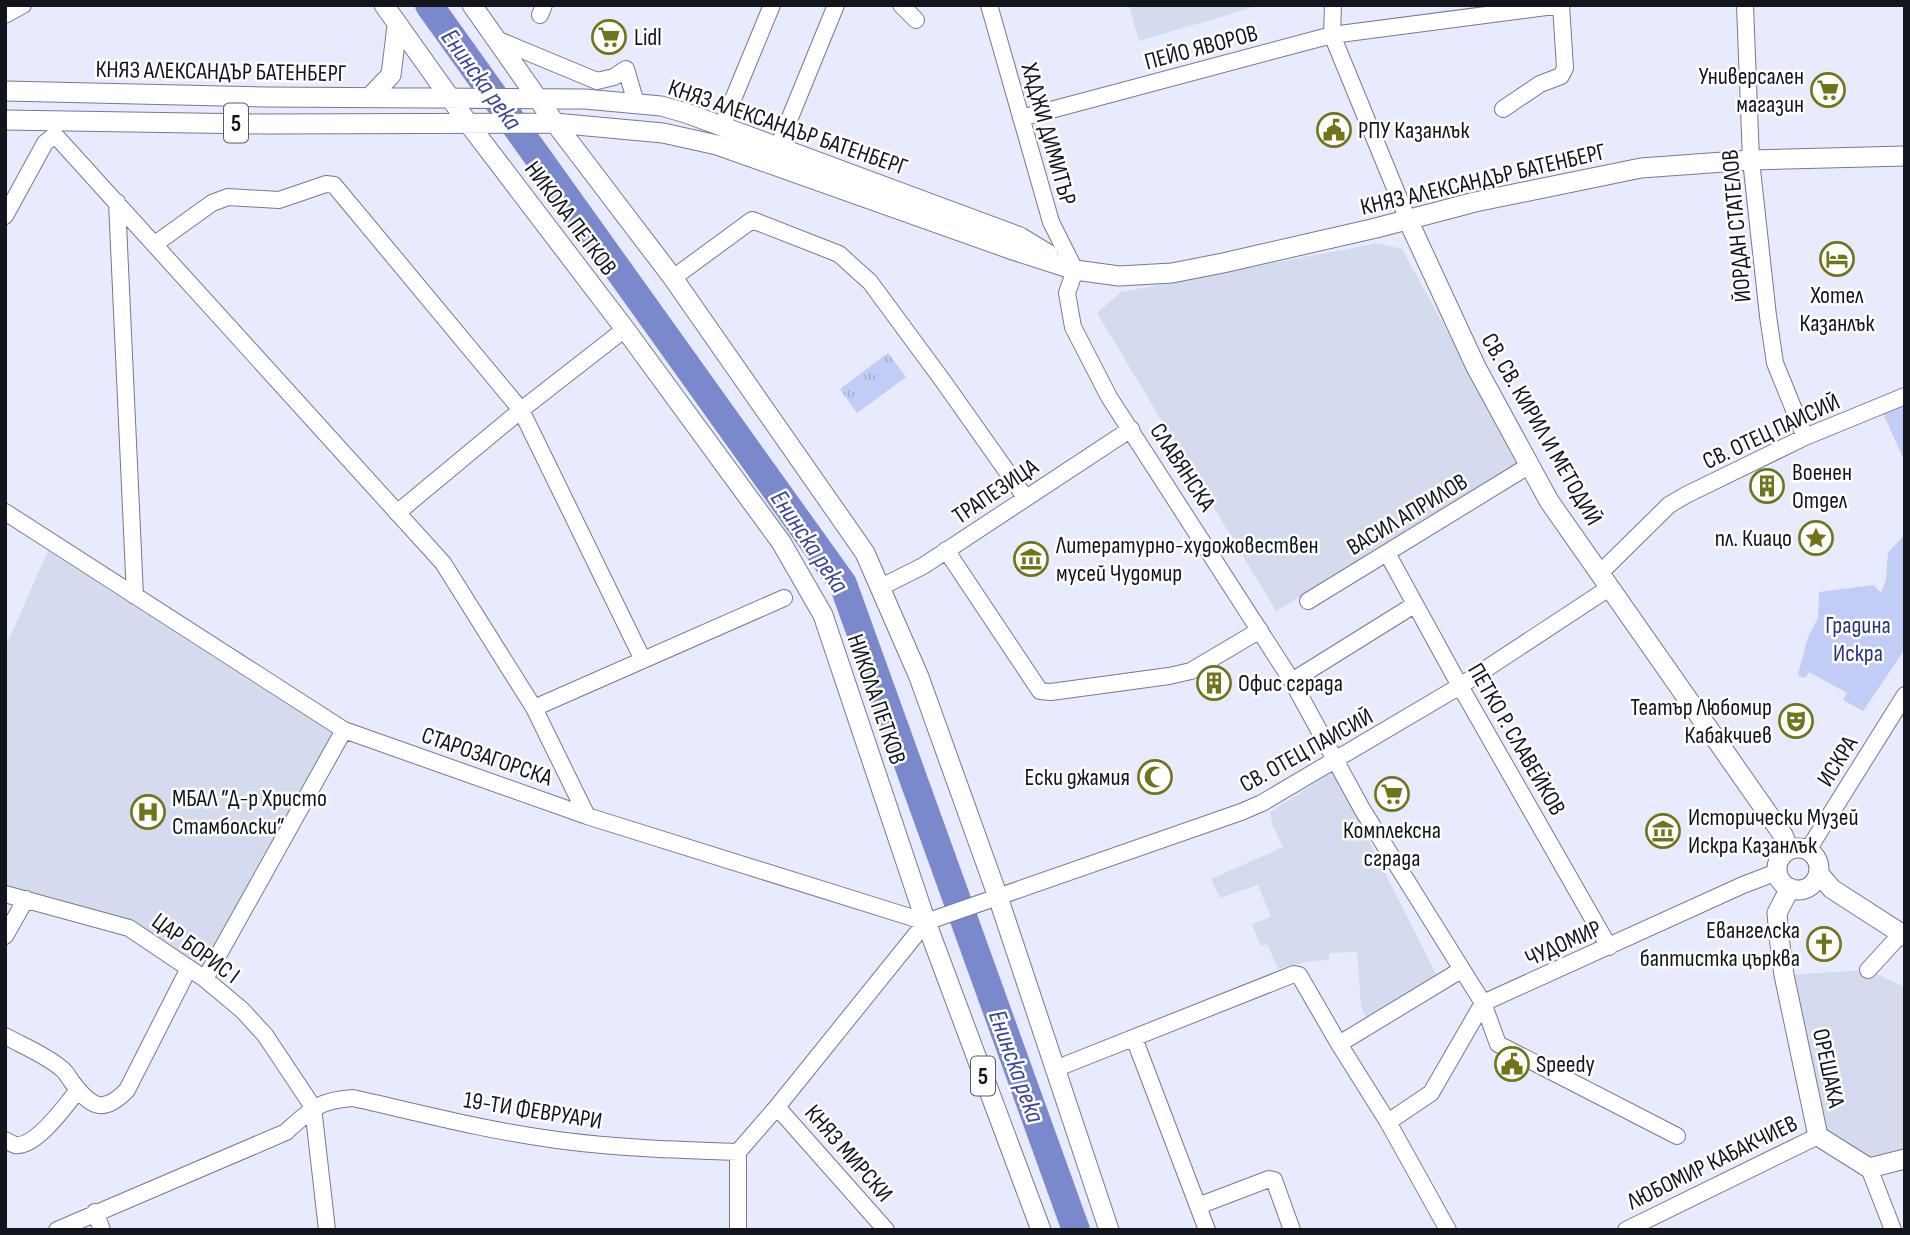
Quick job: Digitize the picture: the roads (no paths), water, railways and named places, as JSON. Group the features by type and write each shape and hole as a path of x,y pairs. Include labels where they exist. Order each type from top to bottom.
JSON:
{"main road":[{"name":"НИКОЛА ПЕТКОВ","path":"384,5 397,26 458,97 468,123 625,329 780,542 823,615 1041,1230"},
{"name":"НИКОЛА ПЕТКОВ","path":"472,5 538,98 545,123 674,278 865,553 919,677 992,899 1055,1069 1110,1230"},
{"path":"370,97 391,75 397,26"},
{"name":"КНЯЗ АЛЕКСАНДЪР БАТЕНБЕРГ","path":"5,92 516,97 661,106 722,126 1020,237 1075,270"},
{"name":"КНЯЗ АЛЕКСАНДЪР БАТЕНБЕРГ","path":"5,120 263,124 545,123 663,133 717,145 1075,270 1118,276 1172,273 1408,220 1475,202 1641,168 1751,160 1905,156"},
{"name":"СВ. СВ. КИРИЛ И МЕТОДИЙ","path":"1408,220 1476,367 1549,501 1783,835 1798,850"},
{"path":"1819,874 1811,886 1804,889 1790,888 1779,879 1779,859 1798,850 1817,860 1819,874 1832,889 1903,935"},
{"name":"ОРЕШАКА","path":"1790,888 1777,913 1779,937 1784,975 1818,1136 1869,1168"},
{"path":"1869,1168 1905,1159"}],"street":[{"path":"5,15 23,5"},
{"path":"722,126 772,5"},
{"path":"778,147 836,5"},
{"path":"901,5 916,20"},
{"name":"ХАДЖИ ДИМИТЪР","path":"989,5 1051,222 1075,270"},
{"path":"1332,36 1333,5"},
{"path":"1503,109 1541,84 1561,76 1565,68 1562,5"},
{"name":"ПЕЙО ЯВОРОВ","path":"1021,118 1332,36 1562,5"},
{"name":"ЙОРДАН СТАТЕЛОВ","path":"1745,5 1751,160 1774,363 1805,437"},
{"name":"СВ. СВ. КИРИЛ И МЕТОДИЙ","path":"1332,36 1408,220"},
{"path":"496,38 597,81 614,78 626,69 636,103"},
{"path":"5,216 45,143 55,135 443,563 534,708 587,816"},
{"path":"155,244 212,203 228,197 279,200 326,184 334,185 521,410 643,660"},
{"path":"117,202 135,596"},
{"path":"674,278 752,220 839,254 870,282 1025,497"},
{"name":"СЛАВЯНСКА","path":"1075,270 1067,293 1073,327 1109,397 1292,681 1335,761 1483,1003 1498,1044 1677,1136"},
{"path":"397,513 521,410 625,329"},
{"name":"СВ. ОТЕЦ ПАИСИЙ","path":"992,899 1241,812 1335,761 1460,686 1605,581 1669,505 1805,437 1905,396"},
{"name":"ТРАПЕЗИЦА","path":"881,587 923,566 1132,429"},
{"name":"ВАСИЛ АПРИЛОВ","path":"1308,601 1530,465"},
{"name":"СТАРОЗАГОРСКА","path":"5,512 344,730 587,816 933,920"},
{"path":"946,550 1040,691 1051,692 1191,671 1261,630"},
{"name":"ПЕТКО Р. СЛАВЕЙКОВ","path":"1387,553 1609,947"},
{"path":"534,708 784,598"},
{"path":"1292,681 1414,605"},
{"name":"ИСКРА","path":"1798,850 1905,695"},
{"path":"205,979 344,730"},
{"name":"ЧУДОМИР","path":"1483,1003 1777,872"},
{"name":"ЦАР БОРИС I","path":"5,894 129,928 205,979 242,1010 265,1035 313,1107"},
{"path":"5,936 26,899"},
{"path":"738,1230 738,1152 933,920 992,899"},
{"path":"1868,970 1903,935"},
{"path":"5,1036 63,1069 78,1090 92,1103 104,1107 116,1101 127,1090 189,968"},
{"path":"1339,1044 1461,970"},
{"path":"1055,1069 1294,974 1299,975 1388,1122 1448,1230"},
{"path":"1388,1122 1431,1093 1483,1003"},
{"path":"1134,1038 1207,1230"},
{"path":"5,1140 15,1145 27,1143 37,1137 78,1090"},
{"name":"19-ТИ ФЕВРУАРИ","path":"57,1230 286,1132 313,1107 331,1099 353,1098 555,1140 638,1148 738,1152"},
{"path":"313,1107 327,1230"},
{"name":"КНЯЗ МИРСКИ","path":"777,1107 886,1230"},
{"name":"ЛЮБОМИР КАБАКЧИЕВ","path":"1626,1230 1818,1136"},
{"path":"1869,1168 1893,1230"},
{"path":"1198,1206 1269,1179 1274,1180 1292,1230"},
{"path":"95,1212 102,1230"}],"waterway":[{"name":"Енинска река","path":"429,5 843,584 1076,1230"}],"place":[{"name":"Lidl","path":"609,37"},
{"name":"Универсален магазин","path":"1828,90"},
{"name":"РПУ Казанлък","path":"1334,130"},
{"name":"Хотел Казанлък","path":"1837,259"},
{"name":"Военен Отдел","path":"1767,486"},
{"name":"пл. Киацо","path":"1816,538"},
{"name":"Литературно-художовествен мусей Чудомир","path":"1031,559"},
{"name":"Офис сграда","path":"1214,683"},
{"name":"Театър Любомир Кабакчиев","path":"1796,721"},
{"name":"Ески джамия","path":"1155,777"},
{"name":"Комплексна сграда","path":"1392,794"},
{"name":"МБАЛ ”Д-р Христо Стамболски”","path":"148,812"},
{"name":"Исторически Музей Искра Казанлък","path":"1663,831"},
{"name":"Евангелска баптистка църква","path":"1824,944"},
{"name":"Speedy","path":"1512,1064"}],"park label":[{"name":"Градина Искра","path":"1858,639"}]}
